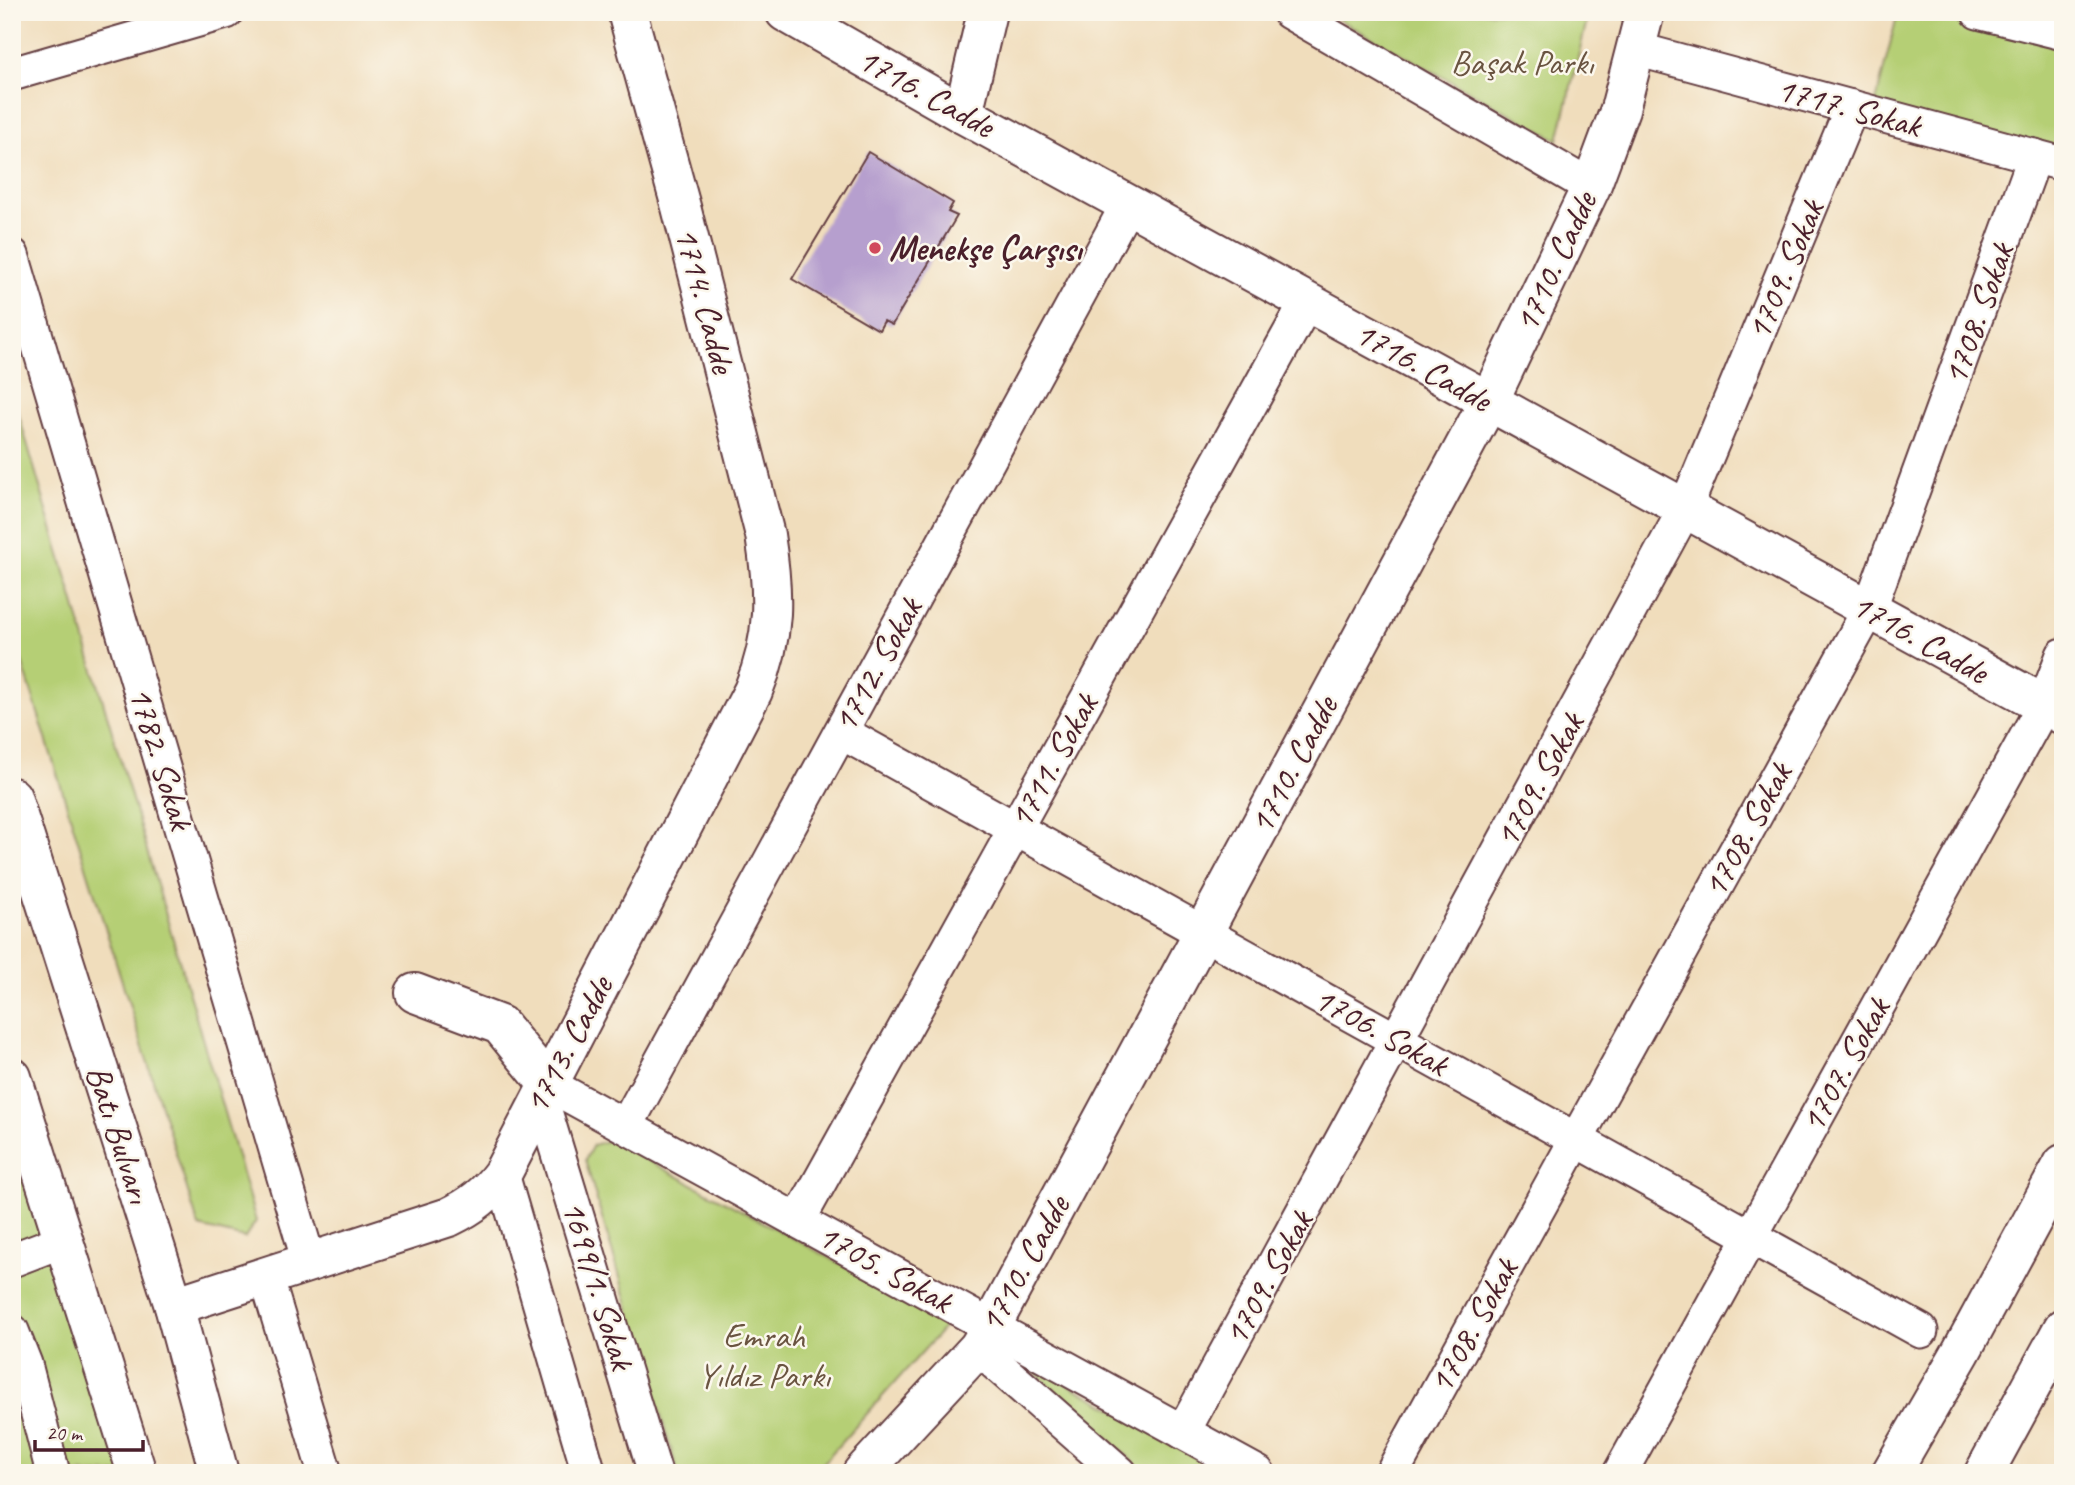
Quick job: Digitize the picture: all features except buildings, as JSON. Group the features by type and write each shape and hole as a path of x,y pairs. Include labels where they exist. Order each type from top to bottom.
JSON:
{"street":[{"path":"12,74 226,12"},
{"name":"1714. Cadde","path":"627,12 759,507 772,590"},
{"name":"1716. Cadde","path":"785,12 962,114 2053,710"},
{"path":"962,114 987,12"},
{"path":"1289,12 1591,187"},
{"name":"1710. Cadde","path":"862,1473 985,1337 1489,401 1591,187 1619,109 1644,12"},
{"path":"1978,12 2063,33"},
{"name":"1717. Sokak","path":"1636,49 2049,160"},
{"name":"1709. Sokak","path":"1184,1432 1685,509 1852,107"},
{"name":"1708. Sokak","path":"1392,1473 1869,610 2049,160"},
{"name":"1712. Sokak","path":"626,1126 1128,204"},
{"name":"1782. Sokak","path":"12,255 309,1262"},
{"name":"1711. Sokak","path":"798,1221 1307,302"},
{"name":"1713. Cadde","path":"174,1306 449,1217 471,1206 488,1192 502,1174 753,691 768,649 772,622 772,590"},
{"name":"1707. Sokak","path":"1620,1473 1751,1236 2053,710 2063,655"},
{"name":"1706. Sokak","path":"841,732 1921,1331"},
{"name":"Batı Bulvarı","path":"12,797 174,1306 219,1473"},
{"path":"415,993 500,1025 545,1091"},
{"path":"12,1077 137,1473"},
{"name":"1705. Sokak","path":"545,1091 626,1126 798,1221 985,1337 1184,1432 1258,1473"},
{"name":"1699/1. Sokak","path":"545,1091 654,1473"},
{"path":"1891,1473 1961,1352 2063,1164"},
{"name":"1699/1. Sokak","path":"502,1174 589,1473"},
{"path":"12,1261 64,1240"},
{"path":"266,1276 325,1473"},
{"path":"1984,1473 2063,1328"},
{"path":"12,1331 25,1364 53,1473"},
{"path":"985,1337 1120,1473"}],"green space":[{"name":"Başak Parkı","path":"1325,12 1589,12 1558,140"},
{"path":"1898,12 1944,12 2063,43 2063,153 1875,105"},
{"path":"12,392 256,1221 245,1238 199,1227 12,630"},
{"path":"12,1080 136,1473 12,1473"},
{"name":"Emrah Yıldız Parkı","path":"610,1140 949,1322 814,1473 678,1473 585,1160 593,1145"},
{"path":"1020,1359 1234,1473 1146,1473"}],"place":[{"name":"Menekşe Çarşısı","path":"875,248"}]}
